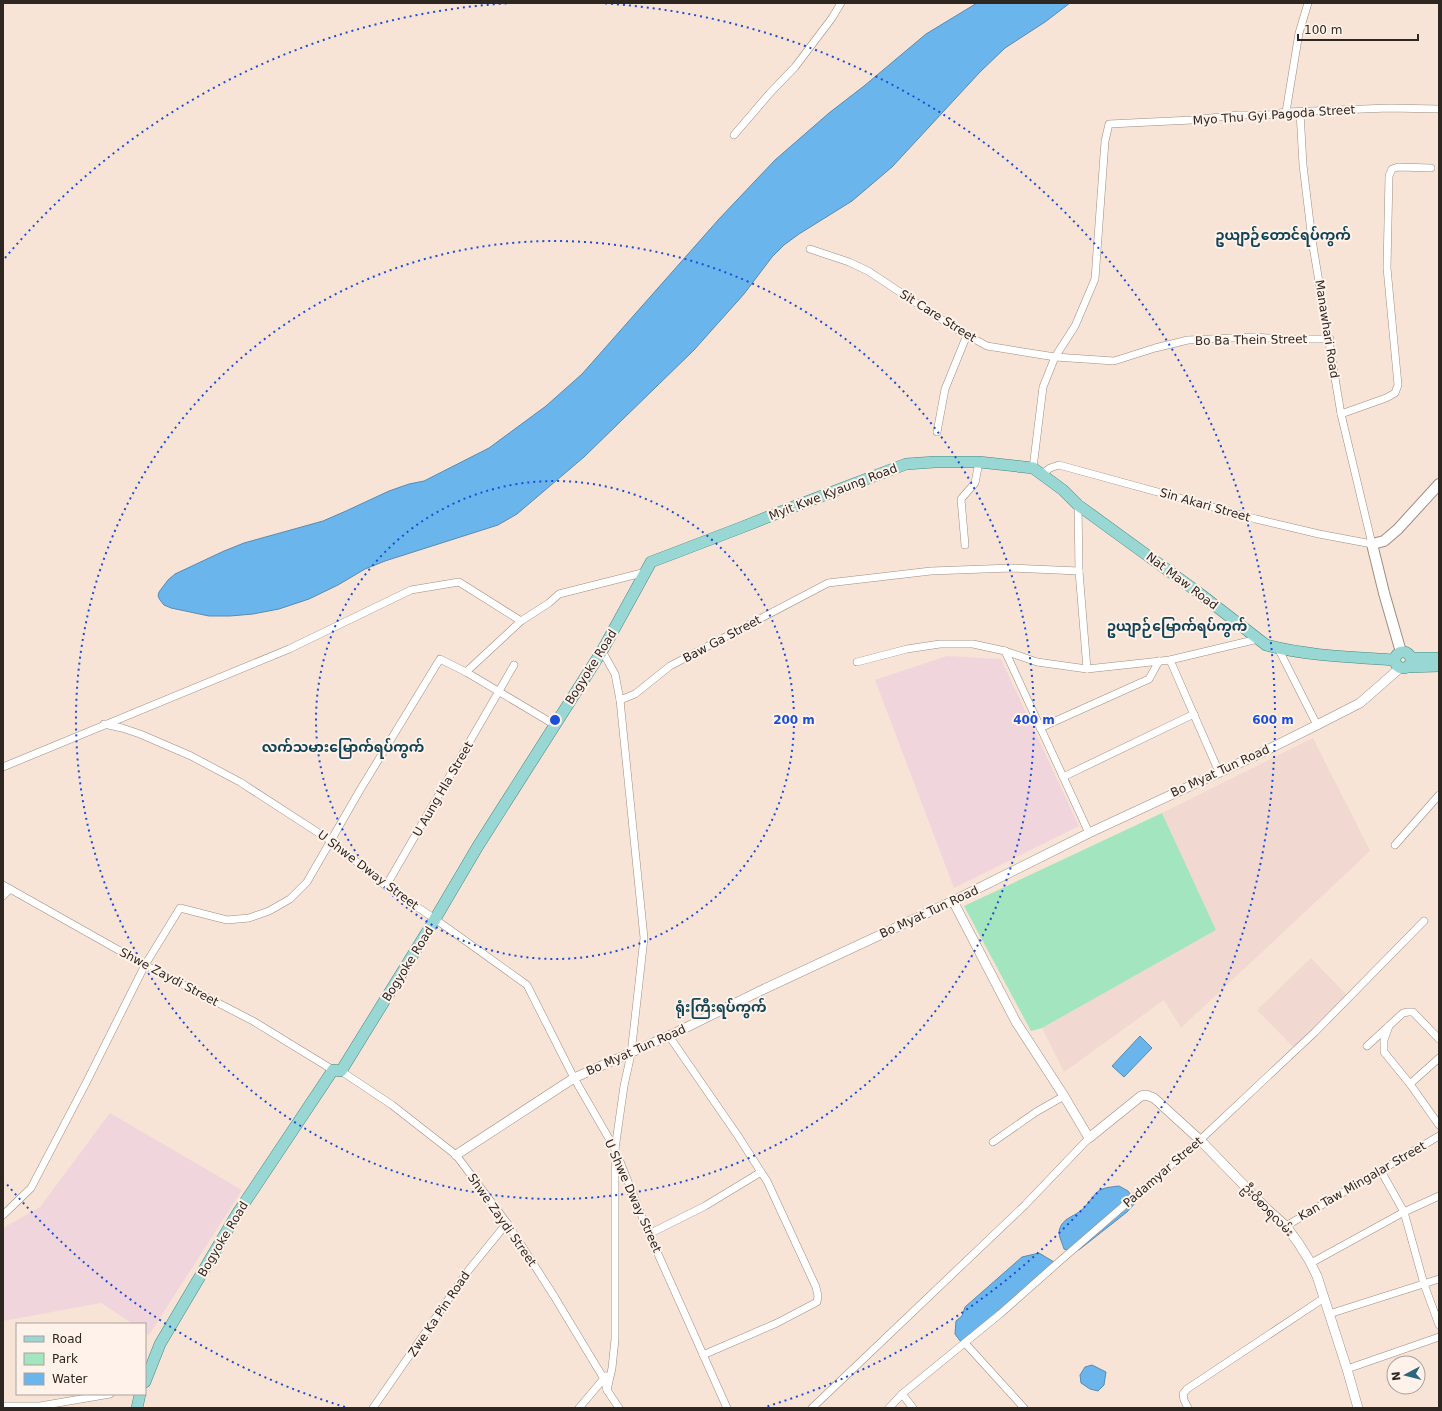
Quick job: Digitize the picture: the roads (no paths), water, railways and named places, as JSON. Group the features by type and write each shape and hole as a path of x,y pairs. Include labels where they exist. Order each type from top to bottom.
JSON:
{"main road":[{"name":"Myit Kwe Kyaung Road","path":"646,572 651,562 798,504 906,464 979,462 1037,472"},
{"name":"Nat Maw Road","path":"1037,472 1063,490 1078,504 1199,593 1266,645 1338,656 1403,661 1439,666"},
{"path":"1403,661 1372,544 1384,541 1398,529 1439,484"},
{"name":"Bogyoke Road","path":"146,1379 160,1344 238,1214 337,1070 435,919 478,846 602,651 646,572"},
{"name":"Nat Maw Road","path":"1403,661 1439,658"},
{"path":"137,1408 140,1395"}],"street":[{"path":"734,135 770,93 795,67 832,18 841,3"},
{"path":"1286,112 1299,33 1308,3"},
{"name":"Myo Thu Gyi Pagoda Street","path":"1055,357 1075,326 1096,279 1105,141 1109,124 1192,120 1238,115 1268,115 1286,112 1389,108 1439,109"},
{"name":"Manawhari Road","path":"1300,112 1303,165 1312,240 1342,414 1372,544"},
{"path":"1342,414 1395,394 1398,384 1387,268 1389,176 1392,169 1398,167 1431,168"},
{"name":"Sit Care Street","path":"810,249 848,262 868,271 967,335 987,346 1055,357"},
{"path":"936,432 945,389 967,335"},
{"name":"Bo Ba Thein Street","path":"1055,357 1114,361 1155,348 1188,340 1253,337 1283,339 1330,338"},
{"path":"1037,472 1043,387 1055,357"},
{"path":"965,545 961,499 975,483 979,462"},
{"name":"Sin Akari Street","path":"1037,472 1059,465 1256,519 1318,534 1372,544"},
{"path":"1078,504 1079,571 1087,669"},
{"name":"Baw Ga Street","path":"620,700 635,694 670,666 828,583 931,571 1011,568 1079,571"},
{"path":"466,672 521,621 559,594 646,572"},
{"path":"3,767 289,648 411,590 459,582 521,621"},
{"path":"857,662 907,649 940,644 973,644 1005,651 1037,662 1087,669 1170,660 1258,639"},
{"path":"1278,648 1317,725"},
{"path":"602,651 615,674 620,700 644,938 631,1054 624,1086 615,1149 615,1339 612,1368 607,1390"},
{"path":"1005,651 1089,832"},
{"path":"3,1215 31,1188 145,965 180,908 227,920 249,918 269,911 290,899 307,882 360,790 440,659 466,672 555,725"},
{"path":"1170,660 1219,772"},
{"path":"1040,728 1149,679 1159,661"},
{"name":"Bo Myat Tun Road","path":"456,1155 574,1078 631,1054 760,990 953,901 1089,832 1219,772 1360,703 1403,661"},
{"name":"U Aung Hla Street","path":"386,886 514,665"},
{"path":"1063,777 1194,714"},
{"name":"U Shwe Dway Street","path":"104,724 140,734 191,756 240,782 331,841 386,886 527,985 574,1078 615,1149 650,1234 727,1408"},
{"path":"1395,845 1439,795"},
{"path":"3,896 6,887"},
{"name":"Shwe Zaydi Street","path":"6,887 145,965 253,1021 337,1070 392,1105 456,1155 507,1223 554,1296 604,1379 607,1390 619,1408"},
{"path":"812,1408 1025,1205 1089,1138 1064,1096 1016,1022 953,901"},
{"name":"Padamyar Street","path":"889,1408 902,1394 1000,1314 1200,1140 1314,1032 1424,921"},
{"path":"1367,1046 1403,1014 1408,1012 1413,1012 1439,1040"},
{"path":"1389,1026 1384,1040 1384,1052 1410,1084 1439,1125"},
{"path":"669,1036 767,1181 816,1287 818,1296 817,1302 777,1323 703,1355"},
{"path":"1410,1084 1439,1058"},
{"path":"993,1142 1036,1112 1064,1096"},
{"name":"ဦးဝိစာရလမ်း","path":"1089,1138 1141,1096 1154,1098 1200,1140 1267,1209 1286,1226 1311,1263 1317,1276 1348,1368 1356,1407"},
{"name":"Kan Taw Mingalar Street","path":"1286,1226 1439,1136"},
{"path":"1381,1171 1404,1212 1424,1284 1439,1325"},
{"path":"650,1234 705,1206 761,1172"},
{"path":"1311,1263 1404,1212 1439,1196"},
{"name":"Zwe Ka Pin Road","path":"373,1408 468,1271 507,1223"},
{"path":"1329,1314 1439,1279"},
{"path":"1188,1408 1183,1394 1187,1389 1324,1298"},
{"path":"1348,1368 1439,1337"},
{"path":"965,1343 1024,1408"},
{"path":"579,1408 612,1368"},
{"path":"902,1394 913,1408"},
{"path":"3,1406 40,1406 104,1395"}],"water":[{"path":"977,3 1070,3 1045,22 1005,48 980,72 892,167 852,201 784,245 772,257 744,294 694,350 584,457 517,514 498,525 385,561 365,569 338,585 309,599 279,609 253,614 209,616 171,608 164,605 160,600 158,596 159,592 168,580 175,574 224,551 244,543 323,521 389,491 409,484 424,481 489,448 546,406 582,374 719,219 775,160 829,113 926,34"},
{"path":"1140,1036 1152,1048 1124,1077 1112,1066"},
{"path":"1119,1186 1128,1191 1136,1202 1127,1212 1080,1249 1074,1252 1064,1249 1059,1233 1063,1222 1082,1210 1100,1190"},
{"path":"1039,1253 1054,1262 985,1325 976,1338 966,1342 961,1342 955,1334 956,1321 962,1316 965,1307 1022,1257"},
{"path":"1092,1365 1106,1372 1104,1385 1098,1391 1090,1389 1081,1383 1080,1375 1085,1367"}],"district":[{"name":"ဥယျာဉ်တောင်ရပ်ကွက်","path":"1283,235"},
{"name":"ဥယျာဉ်မြောက်ရပ်ကွက်","path":"1177,626"},
{"name":"လက်သမားမြောက်ရပ်ကွက်","path":"343,747"},
{"name":"ရုံးကြီးရပ်ကွက်","path":"721,1007"}]}
